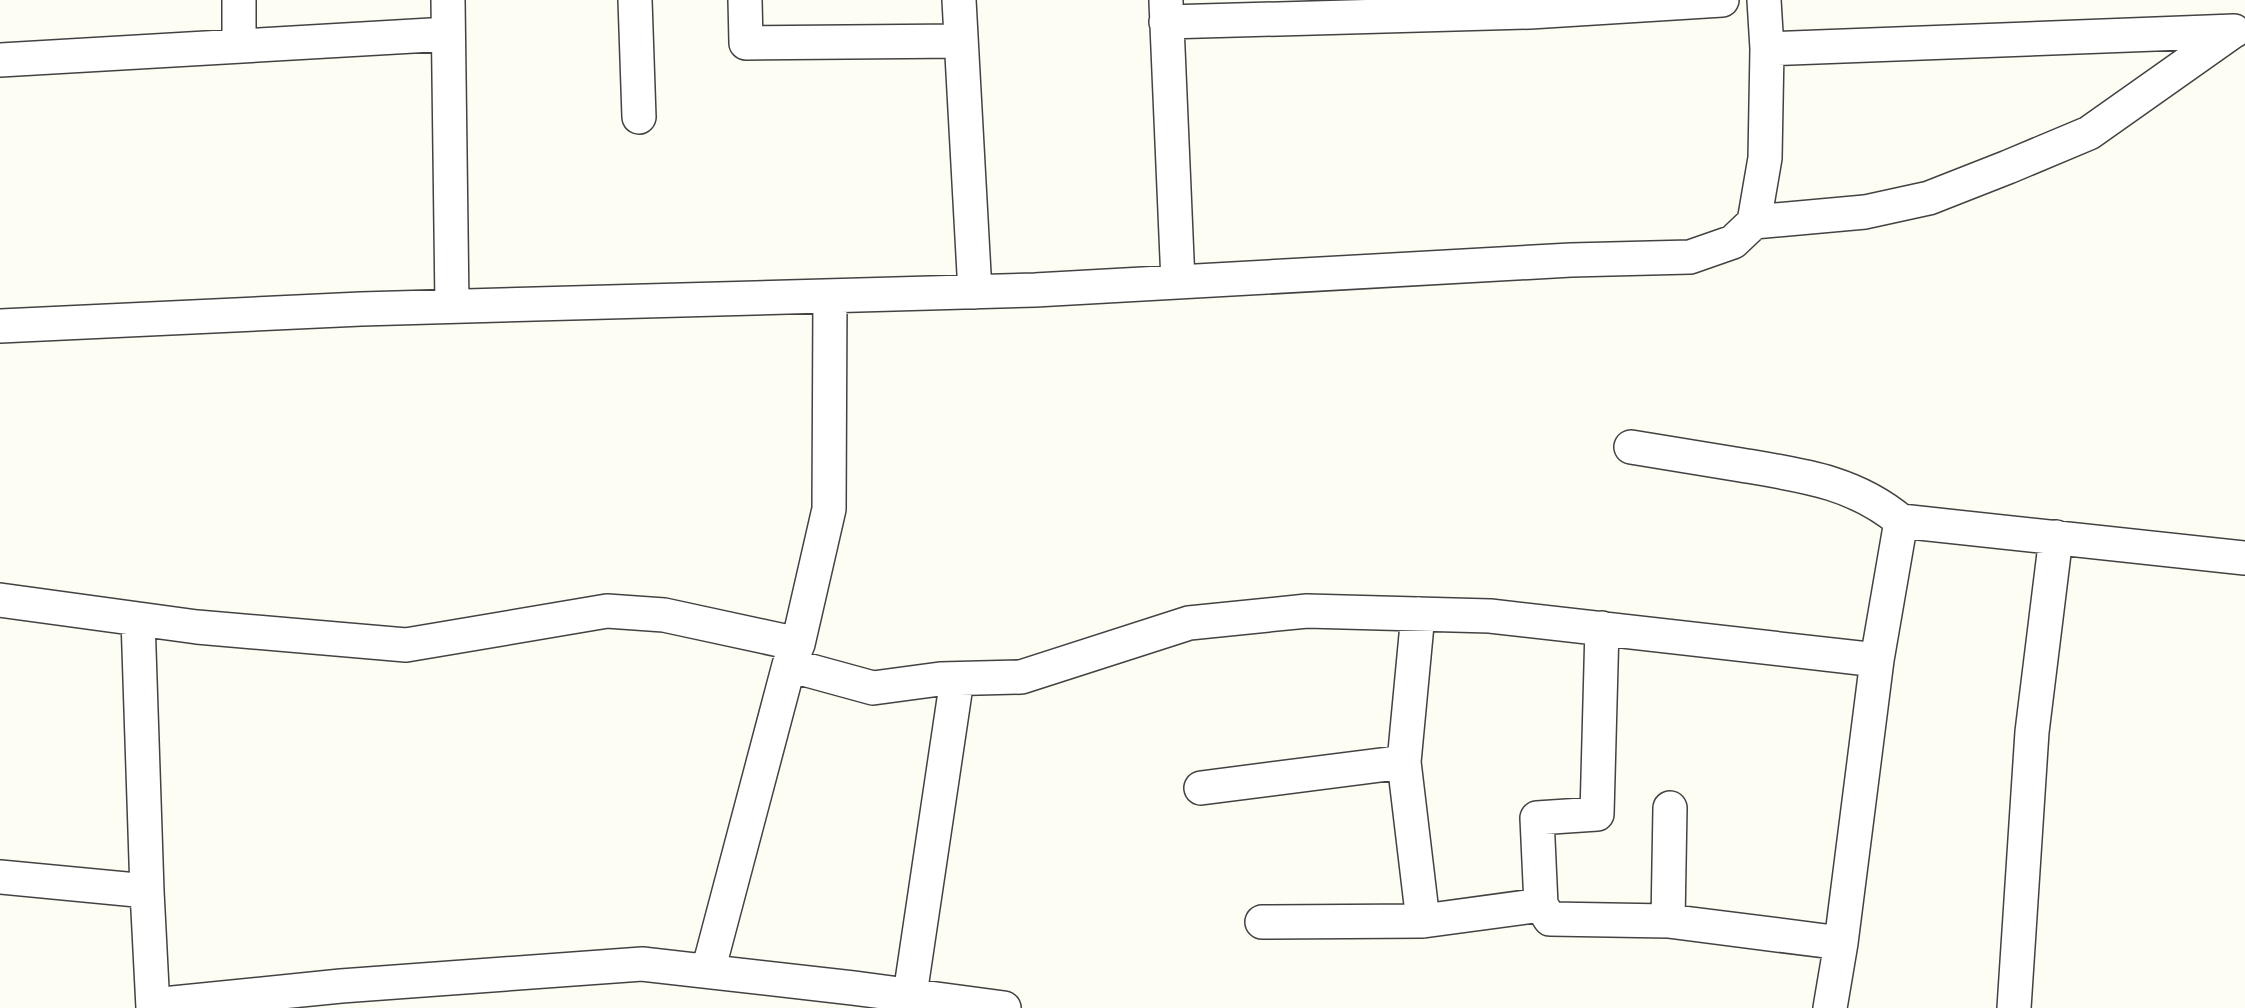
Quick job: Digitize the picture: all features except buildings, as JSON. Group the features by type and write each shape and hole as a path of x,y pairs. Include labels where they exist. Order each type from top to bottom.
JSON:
{"street":[{"path":"239,0 239,46"},
{"path":"448,0 452,306"},
{"path":"635,0 639,117"},
{"path":"745,0 746,43 961,41"},
{"path":"959,0 975,292"},
{"path":"1178,282 1166,11 1529,6 1722,0"},
{"path":"0,326 452,306 975,292 1570,260 1690,257 1733,242 1754,222 1766,158 1767,49 1764,0"},
{"path":"1767,49 2239,31"},
{"path":"1754,222 1865,212 1929,198 2008,167 2090,133 2239,31"},
{"path":"0,60 448,34"},
{"path":"708,971 794,654 829,509 830,296"},
{"path":"1631,447 1803,475 1845,488 1872,500 1901,521 2245,558"},
{"path":"1830,1008 1841,943 1878,660 1901,521"},
{"path":"2014,1008 2032,732 2056,537"},
{"path":"0,600 197,627 406,645 607,611 664,615 794,654 873,688 940,679 1021,677 1189,623 1307,611 1490,616 1878,660"},
{"path":"1418,614 1404,762 1423,921"},
{"path":"138,619 153,1006 353,985 642,964 708,971 909,1002 1004,1008"},
{"path":"1602,628 1598,814 1537,818 1541,905 1550,919 1668,921 1841,943"},
{"path":"909,1002 957,679"},
{"path":"1201,788 1404,762"},
{"path":"1668,921 1670,808"},
{"path":"0,877 147,891"},
{"path":"1262,922 1423,921 1541,905"}]}
